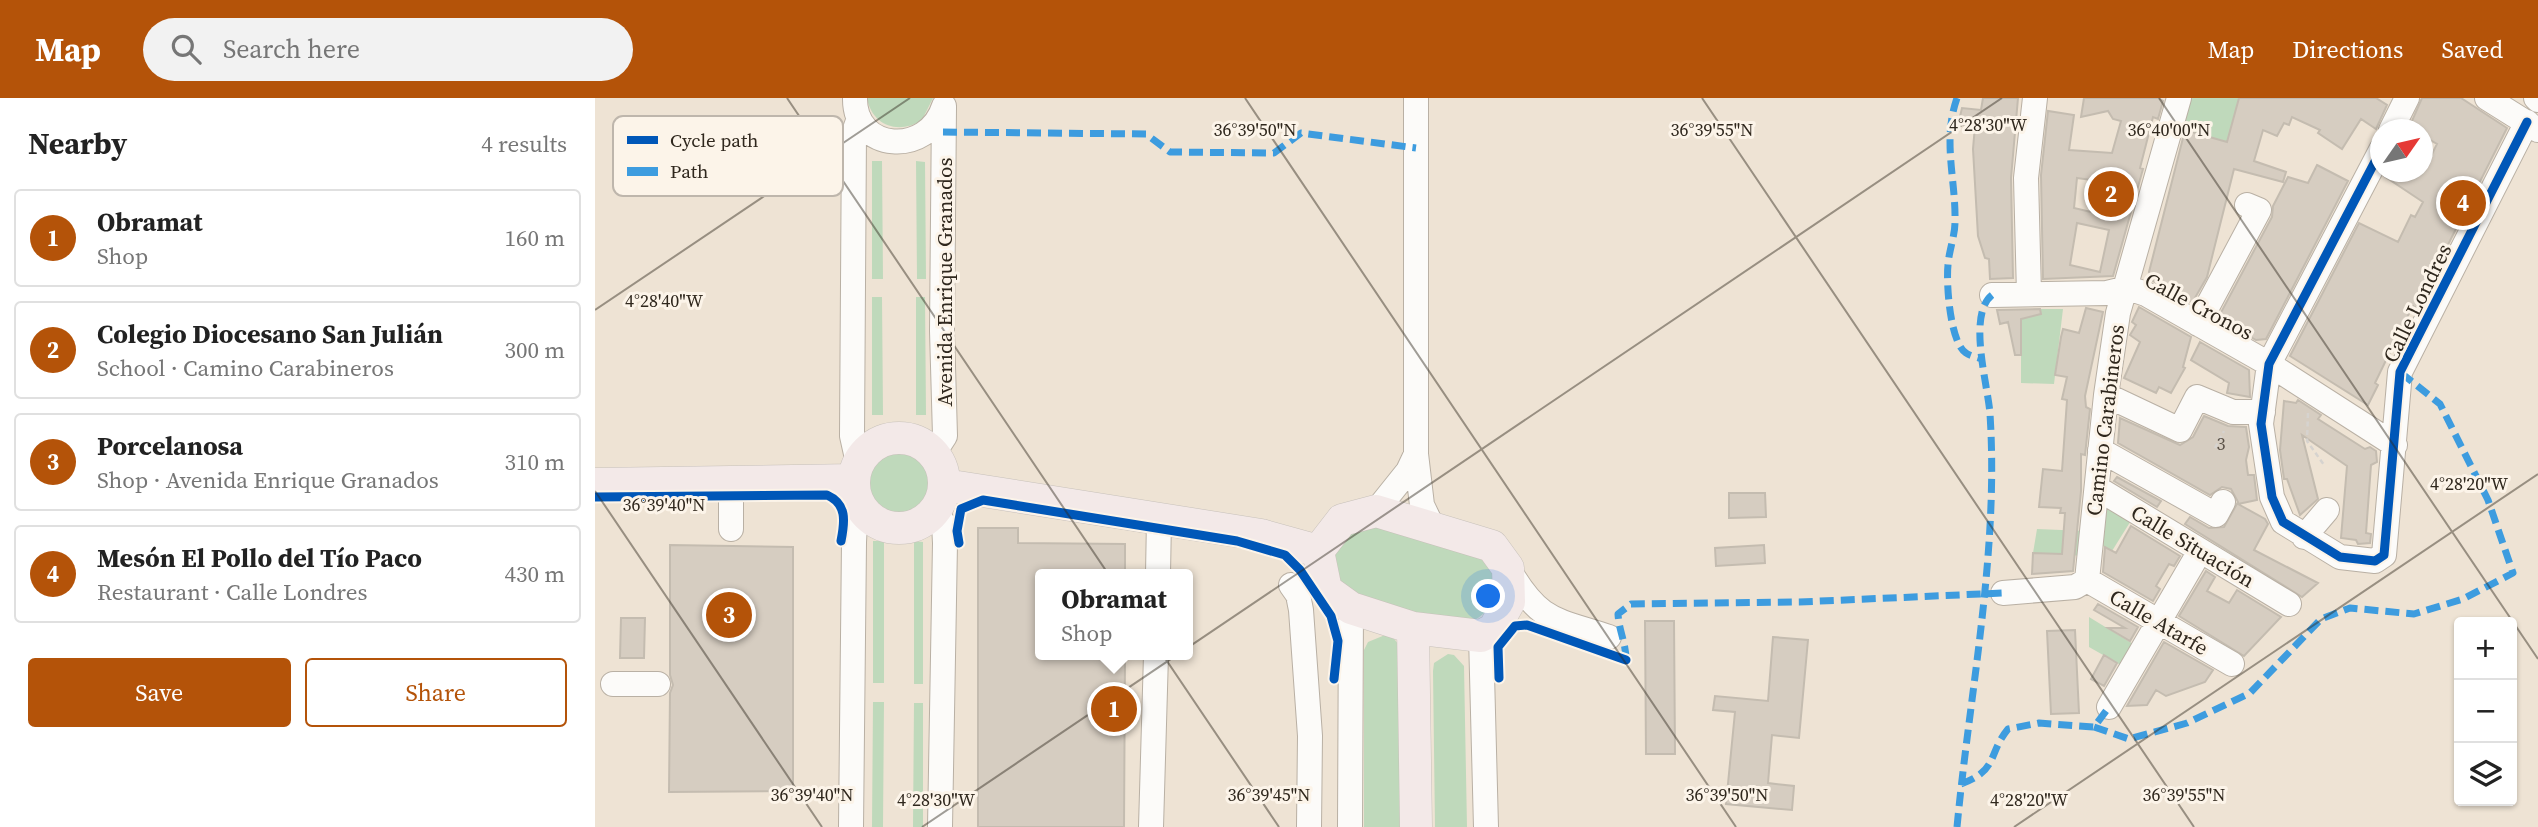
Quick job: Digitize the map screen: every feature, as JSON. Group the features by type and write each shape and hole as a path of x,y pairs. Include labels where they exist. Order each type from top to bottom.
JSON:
{"main road":[{"path":"893,437 908,438 934,453 944,474 940,498 925,520 899,528 873,520 863,510 857,501 856,472 866,451 893,437"},
{"path":"595,484 731,481 856,472"},
{"path":"940,498 1159,519 1261,535 1318,551"},
{"path":"1376,511 1492,546 1508,568 1509,602 1488,633 1413,628 1350,608 1327,590 1318,551 1342,520 1376,511"},
{"path":"1413,628 1416,827"}],"street":[{"path":"1416,98 1416,454 1422,505 1433,528"},
{"path":"2029,295 2026,178 2035,98"},
{"name":"Camino Carabineros","path":"2087,580 2106,394 2118,313 2128,288 2179,98"},
{"path":"2396,119 2407,98"},
{"path":"2487,98 2535,112"},
{"path":"857,108 879,137 905,142 930,131 944,103"},
{"name":"Avenida Enrique Granados","path":"934,453 944,436 944,103"},
{"path":"856,472 852,436 854,132 857,108"},
{"name":"Calle Londres","path":"2304,537 2340,557 2375,561 2383,555 2400,372 2535,112"},
{"path":"2327,510 2304,537 2283,522 2272,497 2264,449 2263,412 2269,364 2370,170"},
{"path":"2198,324 2259,209 2247,205"},
{"path":"1992,295 2107,293 2128,288"},
{"name":"Calle Cronos","path":"2128,288 2146,294 2269,364 2395,445"},
{"path":"2106,394 2180,430 2197,397 2233,412 2263,412"},
{"path":"2100,450 2216,515 2223,502"},
{"path":"1376,511 1408,471 1416,454"},
{"path":"731,481 731,529"},
{"name":"Calle Situación","path":"2097,488 2289,604"},
{"path":"2162,527 2181,497"},
{"path":"940,498 945,543 940,827"},
{"path":"851,827 854,542 855,523 863,510"},
{"path":"1158,569 1159,519"},
{"path":"2109,707 2200,551"},
{"path":"1508,568 1529,603 1547,616 1609,637"},
{"path":"2003,593 2075,587 2087,580"},
{"name":"Calle Atarfe","path":"2087,580 2231,664"},
{"path":"1291,585 1298,594 1301,610 1310,736 1308,827"},
{"path":"1350,608 1350,827"},
{"path":"1486,827 1488,633 1523,618 1547,616"},
{"path":"1151,827 1156,660"},
{"path":"613,684 658,684"}],"path":[{"path":"2316,394 2308,408 2307,441 2324,466"},
{"path":"854,542 864,541 870,536 898,540 924,536 928,543 945,543"}],"green space":[{"path":"867,98 933,98 922,120 913,125 896,127 874,115"},
{"path":"2187,98 2239,98 2227,142 2178,128"},
{"path":"872,161 882,161 883,279 872,279"},
{"path":"916,161 925,162 926,279 917,279"},
{"path":"872,297 882,297 883,415 872,415"},
{"path":"916,297 925,297 926,415 916,415"},
{"path":"2021,309 2063,309 2054,384 2021,383"},
{"path":"899,449 912,452 922,459 929,469 932,482 929,495 922,505 912,512 899,515 886,512 876,505 869,495 866,482 869,469 876,459 886,452"},
{"path":"2107,506 2132,519 2112,551 2103,546"},
{"path":"1367,522 1478,552 1495,573 1494,592 1488,608 1477,619 1458,624 1352,594 1337,576 1334,555 1342,537"},
{"path":"2037,529 2086,531 2085,556 2033,553"},
{"path":"873,541 884,541 884,683 873,683"},
{"path":"914,541 923,542 923,684 914,684"},
{"path":"2089,617 2138,647 2126,668 2089,647"},
{"path":"1385,635 1392,636 1398,644 1401,827 1364,827 1364,650 1368,642"},
{"path":"1448,654 1454,655 1464,666 1467,827 1435,827 1433,671 1434,663"},
{"path":"873,702 884,702 883,827 872,827"},
{"path":"914,703 923,703 923,827 913,827"}],"building":[{"path":"1983,98 2018,98 2011,178 2013,278 1990,279 1989,259 1985,258 1978,236 1973,149 1975,126 1958,125 1962,108 1981,110"},
{"path":"2084,98 2158,98 2163,101 2158,119 2153,117 2140,168 2143,169 2113,276 2043,279 2041,175 2048,111 2074,115 2069,150 2112,153 2121,121 2113,119 2108,111 2081,117","holes":["2077,178 2121,184 2112,217 2074,208","2077,223 2109,230 2100,272 2070,265"]},
{"path":"2239,98 2376,98 2387,105 2381,119 2370,119 2370,125 2361,119 2342,149 2318,133 2320,130 2292,117 2289,125 2284,123 2277,136 2263,130 2254,161 2286,172 2283,182 2234,169 2207,277 2192,303 2153,281 2149,272 2185,130 2227,142"},
{"path":"2422,98 2461,98 2507,128 2416,308 2413,306 2403,325 2375,383 2378,385 2368,405 2290,356 2359,223 2398,242 2411,215 2415,217 2423,202 2393,182 2433,182 2433,152 2437,144 2433,142 2433,119 2413,119"},
{"path":"2317,165 2348,181 2266,339 2256,340 2218,318 2272,217 2273,206 2288,177 2308,183"},
{"path":"2139,307 2191,337 2183,367 2185,368 2171,393 2159,387 2156,393 2124,378 2140,342 2130,335 2136,325 2132,322"},
{"path":"2086,308 2103,312 2085,396 2086,407 2090,409 2085,455 2081,454 2081,491 2073,571 2032,574 2033,553 2062,554 2065,513 2060,513 2061,508 2039,507 2043,469 2062,471 2067,400 2062,399 2067,377 2055,375 2061,337 2063,329 2079,333"},
{"path":"2040,309 2041,314 2021,319 2021,355 2015,355 2008,322 2000,324 1997,310"},
{"path":"2200,342 2249,370 2250,397 2227,393 2229,383 2191,360"},
{"path":"2298,400 2321,415 2318,419 2365,449 2370,447 2376,451 2377,462 2371,465 2366,533 2371,534 2370,543 2358,544 2356,540 2341,538 2347,466 2302,435 2318,499 2300,515 2287,479 2284,479 2280,450 2284,401 2296,403"},
{"path":"2204,416 2228,426 2246,427 2249,447 2246,460 2248,475 2254,475 2257,500 2238,504 2265,519 2268,524 2254,550 2318,583 2302,597 2185,524 2190,517 2209,528 2224,527 2238,502 2231,489 2222,487 2210,495 2118,443 2120,418 2180,445 2193,437"},
{"path":"2117,477 2161,501 2157,507 2114,481"},
{"path":"1729,493 1765,493 1766,517 1729,518"},
{"path":"2131,526 2180,556 2174,566 2169,564 2156,586 2160,589 2153,601 2103,572 2105,547 2116,553"},
{"path":"978,528 1018,528 1018,543 1125,544 1125,569 1035,569 1035,660 1125,660 1124,827 978,827"},
{"path":"670,545 793,547 793,791 669,792 670,693 673,685 670,675"},
{"path":"1764,545 1765,563 1716,566 1715,548"},
{"path":"2206,571 2215,577 2207,591 2229,603 2237,590 2281,617 2244,656 2179,616"},
{"path":"2098,604 2138,627 2130,641 2108,628 2125,628 2094,610"},
{"path":"621,618 645,618 644,658 620,658"},
{"path":"1645,621 1674,621 1675,754 1646,754"},
{"path":"2075,630 2079,713 2051,714 2047,631"},
{"path":"1773,637 1808,640 1799,738 1772,735 1768,783 1794,786 1792,810 1726,804 1735,712 1713,710 1715,696 1768,701"},
{"path":"2164,642 2213,670 2205,682 2166,696 2156,690 2147,705 2127,706"},
{"path":"2104,655 2117,663 2104,686 2091,679"}],"marked path":[{"path":"1957,98 1950,145 1955,222 1948,265 1949,298 1956,338 1968,354 1982,359"},
{"path":"943,132 1146,134 1170,152 1274,153 1301,133 1416,148"},
{"path":"1957,827 1987,569 1992,466 1990,414 1980,334 1981,318 1992,295"},
{"path":"2094,727 2129,739 2187,723 2250,693 2321,619 2350,608 2414,614 2463,599 2513,573 2488,500 2440,404 2400,372"},
{"path":"1626,660 1618,614 1631,604 1799,602 2003,593"},
{"path":"1961,784 1973,779 1987,767 2008,729 2039,723 2094,727 2109,707"}],"cycle path":[{"path":"2370,171 2269,364 2261,424 2272,497 2283,522 2340,557 2375,561 2384,555 2400,372 2527,122"},
{"path":"595,497 827,495 838,503 843,514 841,541"},
{"path":"959,543 957,531 961,509 983,500 1237,541 1285,555 1300,570 1331,616 1338,641 1334,679"},
{"path":"1499,678 1498,647 1515,626 1527,625 1626,660"}],"place":[{"name":"Colegio Diocesano San Julián","path":"2111,194"},
{"name":"Mesón El Pollo del Tío Paco","path":"2463,203"},
{"name":"Porcelanosa","path":"729,615"},
{"name":"Obramat","path":"1114,709"}]}
